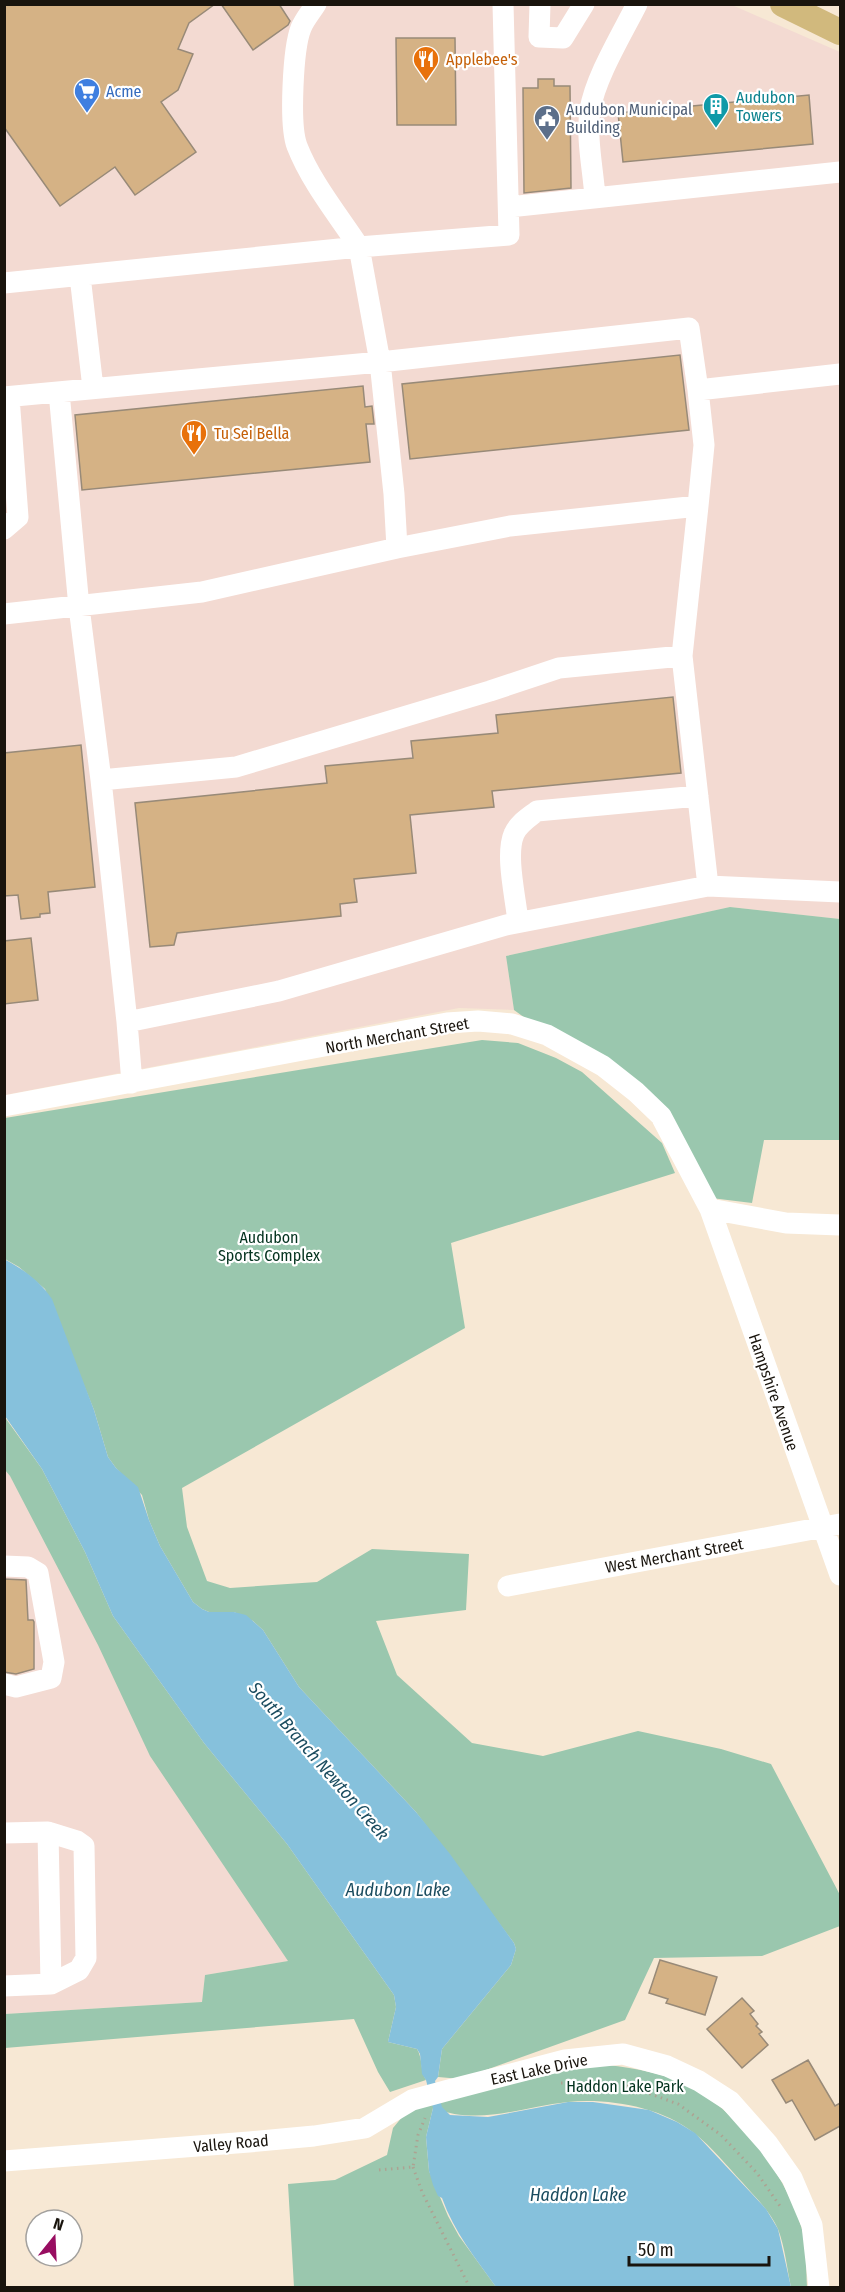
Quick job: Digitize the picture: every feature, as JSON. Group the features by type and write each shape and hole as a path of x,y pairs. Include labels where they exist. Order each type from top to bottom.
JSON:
{"main road":[{"path":"783,4 840,32"}],"street":[{"path":"316,4 301,28 294,73 292,114 296,143 307,168 359,247 380,362 394,494 397,548"},
{"path":"4,283 359,247 509,235 503,4"},
{"path":"540,4 538,37 563,38 584,4"},
{"path":"595,197 589,124 591,107 597,87 637,4"},
{"path":"509,207 840,172"},
{"path":"80,276 93,388"},
{"path":"4,530 18,517 7,397 380,362 689,328 704,445 682,656 708,886"},
{"path":"698,390 840,374"},
{"path":"59,392 79,607 101,780 132,1083"},
{"path":"4,614 202,592 397,548 510,526 698,506"},
{"path":"101,780 236,767 559,668 682,656"},
{"path":"518,922 510,846 515,832 537,811 698,796"},
{"path":"127,1022 279,991 518,922 708,886 840,892"},
{"name":"North Merchant Street","path":"4,1106 447,1023 478,1021 512,1024 548,1035 572,1047 603,1066 636,1092 661,1116 710,1209"},
{"path":"710,1209 786,1223 840,1225"},
{"name":"Hampshire Avenue","path":"710,1209 831,1526 840,1575"},
{"name":"West Merchant Street","path":"508,1586 831,1526"},
{"path":"4,1566 28,1567 38,1573 54,1662 51,1678 16,1687 4,1684"},
{"path":"4,1833 48,1832 84,1846 86,1958 79,1970 51,1984 4,1986"},
{"path":"48,1832 51,1984"},
{"name":"East Lake Drive","path":"449,2090 565,2060 623,2054 667,2066 699,2081 730,2101 768,2144 792,2178 812,2225 819,2288"},
{"name":"Valley Road","path":"4,2161 249,2142 365,2128 419,2109 449,2090"}],"path":[{"path":"550,2085 561,2083 626,2085 678,2104 721,2135 757,2173 784,2212"},
{"path":"419,2109 413,2167 422,2192 470,2288"},
{"path":"379,2170 413,2167"}],"shaded area":[{"path":"5,5 732,5 840,52 840,919 730,907 506,956 514,1010 459,1008 5,1095"},
{"path":"5,1470 289,1961 205,1975 202,2002 5,2014"}],"green space":[{"path":"730,907 840,919 840,1140 764,1140 752,1203 703,1197 661,1116 514,1010 506,956"},
{"name":"Audubon Sports Complex","path":"482,1040 518,1043 556,1058 582,1072 662,1143 675,1173 451,1243 465,1328 182,1488 187,1527 207,1581 230,1588 317,1582 372,1549 469,1554 466,1610 376,1621 397,1675 472,1743 543,1756 638,1731 721,1749 771,1764 840,1895 840,1926 762,1956 654,1958 625,2020 461,2079 438,2077 442,2049 511,1965 516,1949 514,1943 416,1812 299,1687 263,1630 253,1621 234,1612 209,1612 193,1602 160,1546 142,1495 108,1457 94,1410 45,1289 19,1267 5,1259 5,1118"},
{"path":"4,1416 42,1469 85,1552 113,1616 204,1743 287,1844 394,1995 396,2007 388,2042 417,2049 426,2080 390,2092 378,2072 354,2019 5,2048 5,2014 202,2002 205,1975 288,1961 150,1756 98,1645 5,1470"},
{"name":"Haddon Lake Park","path":"607,2065 652,2072 685,2084 712,2101 746,2132 775,2171 797,2213 806,2253 807,2287 791,2287 775,2222 767,2210 701,2138 681,2124 650,2111 617,2103 584,2101 484,2115 450,2113 433,2108 426,2137 429,2171 459,2236 496,2287 294,2287 288,2184 335,2180 387,2155 393,2128 408,2110 574,2067"}],"water":[{"name":"Audubon Lake","path":"4,1259 31,1276 52,1299 94,1410 108,1457 116,1468 138,1487 160,1546 193,1602 209,1612 234,1612 246,1615 263,1630 299,1687 416,1812 450,1854 514,1943 516,1949 511,1965 442,2049 438,2077 435,2081 442,2107 450,2115 488,2117 568,2102 593,2102 649,2110 677,2122 695,2133 766,2209 778,2229 791,2287 496,2287 459,2234 442,2198 438,2196 433,2185 429,2171 426,2137 433,2108 417,2049 388,2042 396,2007 394,1995 287,1844 204,1743 113,1616 85,1552 42,1469 5,1416"}],"building":[{"name":"Acme","path":"4,4 215,4 189,23 178,49 193,54 178,90 161,102 196,152 135,195 115,167 60,206 4,127"},
{"path":"221,4 279,4 290,21 288,25 253,50"},
{"name":"Applebee's","path":"396,38 455,38 456,125 397,125"},
{"name":"Audubon Municipal Building","path":"538,79 554,79 554,86 570,86 571,188 524,193 523,88 538,88"},
{"name":"Audubon Towers","path":"809,95 813,144 623,162 618,113"},
{"path":"680,355 689,430 410,459 402,384"},
{"path":"363,386 365,407 372,406 374,424 366,424 370,462 82,490 75,415"},
{"path":"673,697 681,773 492,791 494,807 410,815 416,873 354,879 357,902 340,904 341,916 177,933 174,945 150,947 135,803 327,783 325,766 413,758 411,741 498,733 496,715"},
{"path":"81,745 95,887 48,892 50,913 40,914 40,917 21,919 18,895 4,896 4,753"},
{"path":"31,938 38,1000 4,1004 4,941"},
{"path":"4,1579 26,1580 28,1620 34,1622 34,1669 16,1674 4,1672"},
{"path":"660,1960 717,1977 705,2015 666,2003 668,1999 649,1993"},
{"path":"742,1998 754,2011 750,2014 762,2032 759,2034 768,2045 742,2068 707,2029"},
{"path":"808,2060 835,2106 840,2103 840,2126 815,2140 792,2100 786,2103 772,2080"}],"place":[{"name":"Applebee's","path":"426,82"},
{"name":"Acme","path":"87,114"},
{"name":"Audubon Towers","path":"716,129"},
{"name":"Audubon Municipal Building","path":"547,141"},
{"name":"Tu Sei Bella","path":"194,456"}],"water label":[{"name":"South Branch Newton Creek","path":"319,1761"},
{"name":"Haddon Lake","path":"578,2195"}]}
